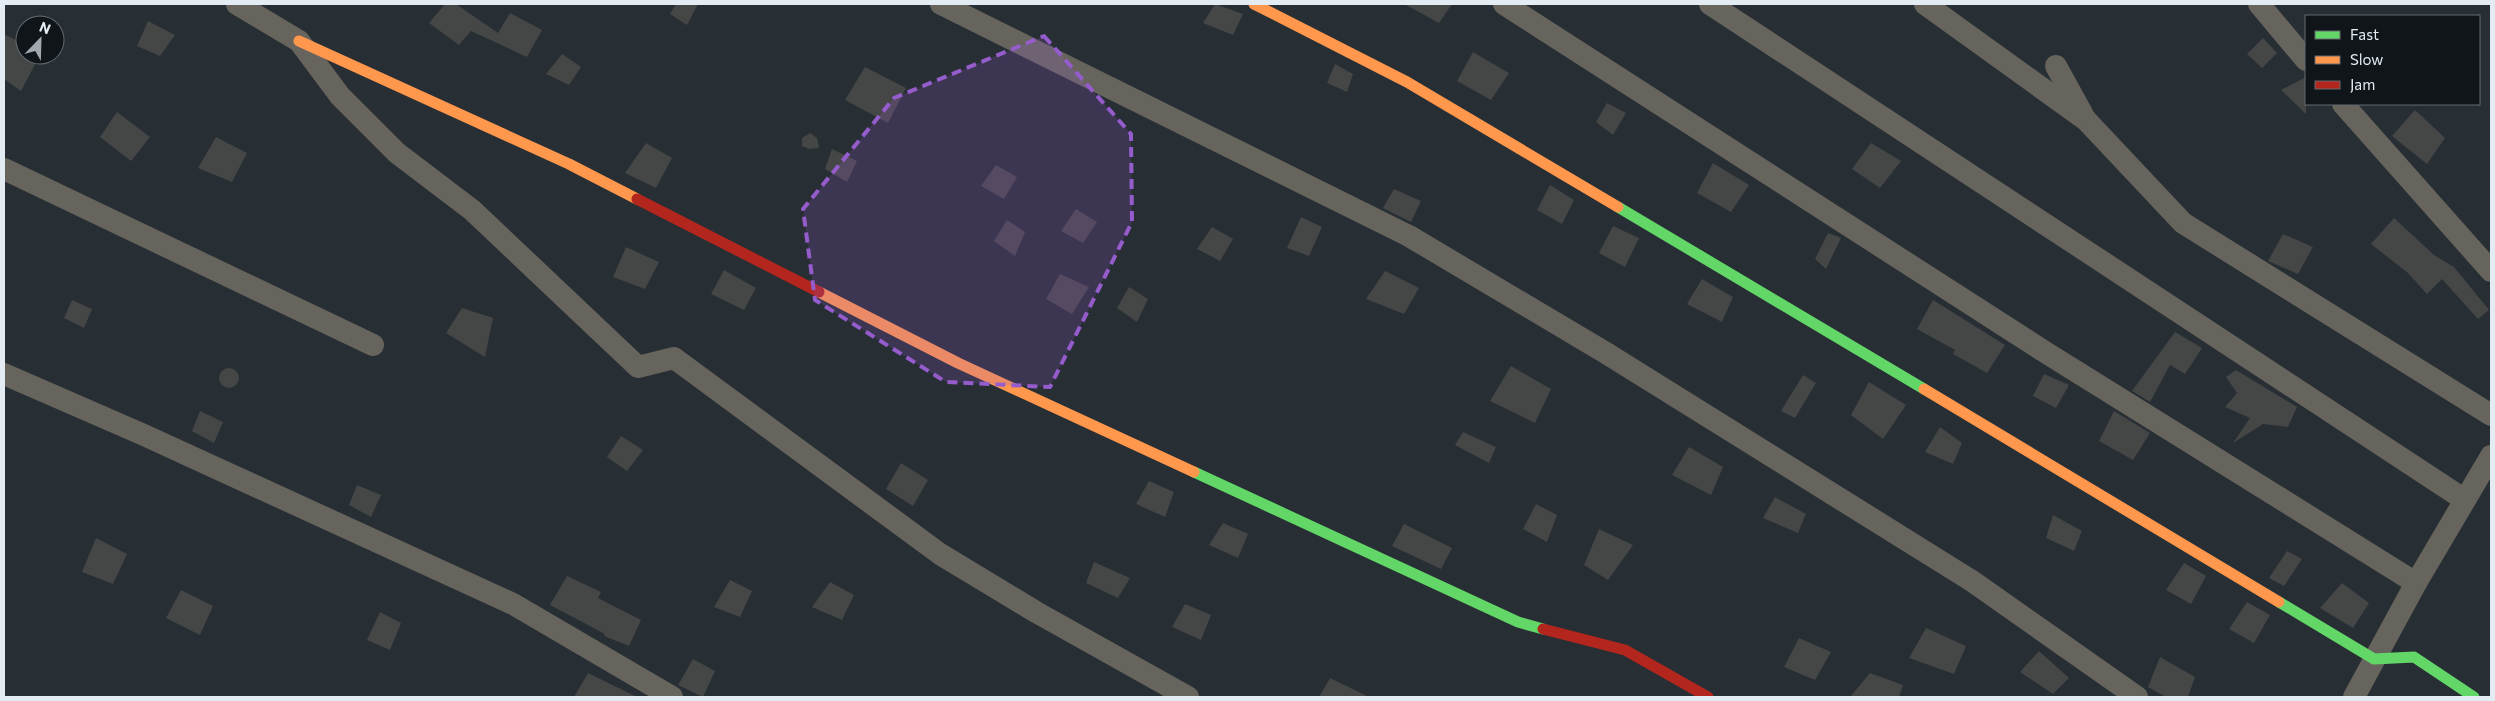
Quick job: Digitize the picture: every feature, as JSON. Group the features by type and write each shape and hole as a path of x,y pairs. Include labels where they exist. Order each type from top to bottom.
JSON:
{"street":[{"path":"237,4 299,41 569,164 968,367 1518,622 1625,650 1708,697"},
{"path":"941,4 1417,241 1606,353 1972,581 2137,697"},
{"path":"1254,4 1416,87 2374,659 2414,657 2474,697"},
{"path":"1504,4 2045,352 2416,583"},
{"path":"1710,4 2465,500"},
{"path":"1925,4 2086,120 2183,223 2491,415"},
{"path":"2259,4 2305,59"},
{"path":"299,41 340,96 397,153 472,210 638,367 674,358 940,554 1036,612 1188,697"},
{"path":"2056,66 2086,120"},
{"path":"2344,105 2491,271"},
{"path":"4,169 373,345"},
{"path":"4,374 144,435 513,604 672,697"},
{"path":"2354,697 2416,583 2491,456"}],"highlighted area":[{"path":"1044,36 1131,134 1132,222 1050,387 946,382 815,300 803,209 894,98"}],"building":[{"path":"445,4 456,4 498,33 510,13 542,30 527,57 471,31 459,45 429,23"},
{"path":"676,4 698,4 687,25 670,14"},
{"path":"1215,4 1243,14 1233,35 1203,23"},
{"path":"1404,4 1452,4 1439,23"},
{"path":"148,21 175,35 160,56 137,46"},
{"path":"4,34 15,40 15,65 35,65 21,91 4,79"},
{"path":"2263,38 2277,53 2262,68 2247,54"},
{"path":"1473,52 1509,73 1491,100 1457,81"},
{"path":"562,54 581,67 569,85 546,74"},
{"path":"1335,64 1353,74 1347,92 1327,83"},
{"path":"865,67 906,88 888,123 845,100"},
{"path":"2305,78 2306,114 2281,90"},
{"path":"1607,103 1626,113 1613,135 1596,122"},
{"path":"2415,110 2445,138 2427,164 2392,136"},
{"path":"117,112 150,137 131,161 100,137"},
{"path":"810,133 817,138 819,148 809,149 802,146 802,138"},
{"path":"216,137 247,153 232,182 198,168"},
{"path":"646,143 672,158 656,188 625,173"},
{"path":"1871,143 1901,161 1880,188 1852,169"},
{"path":"832,149 857,161 847,182 825,169"},
{"path":"1713,163 1749,185 1731,212 1697,193"},
{"path":"996,165 1017,177 1004,199 981,186"},
{"path":"1550,185 1574,200 1562,224 1537,210"},
{"path":"1394,189 1421,201 1411,222 1383,208"},
{"path":"1076,209 1097,222 1083,243 1061,231"},
{"path":"1301,217 1322,227 1309,256 1287,248"},
{"path":"2394,218 2434,255 2454,267 2489,310 2478,319 2442,279 2427,294 2408,273 2371,244"},
{"path":"1007,220 1025,232 1015,256 994,241"},
{"path":"1613,226 1639,238 1625,267 1599,253"},
{"path":"1212,227 1233,239 1220,261 1197,249"},
{"path":"1828,233 1841,238 1826,269 1815,259"},
{"path":"2283,234 2313,247 2298,274 2268,261"},
{"path":"626,247 659,262 645,289 613,277"},
{"path":"724,270 756,288 744,310 711,294"},
{"path":"1385,271 1419,288 1404,314 1366,299"},
{"path":"1060,274 1089,287 1072,314 1046,299"},
{"path":"1702,279 1733,297 1722,322 1687,304"},
{"path":"1129,287 1148,299 1137,322 1117,308"},
{"path":"72,300 92,309 84,328 64,318"},
{"path":"1933,300 2005,345 1987,373 1953,354 1955,350 1917,329"},
{"path":"462,308 493,318 485,357 446,333"},
{"path":"2175,332 2202,348 2185,374 2170,365 2150,402 2132,391"},
{"path":"1511,366 1551,389 1535,423 1490,401"},
{"path":"229,368 236,371 239,378 236,385 229,388 222,385 219,378 222,371"},
{"path":"2236,370 2297,407 2288,427 2263,424 2233,443 2250,418 2225,407 2237,393 2226,377"},
{"path":"2044,374 2069,385 2056,408 2033,396"},
{"path":"1803,375 1816,383 1795,418 1781,411"},
{"path":"1869,382 1906,405 1883,439 1851,415"},
{"path":"200,411 223,422 214,443 192,431"},
{"path":"2114,411 2150,433 2133,460 2099,441"},
{"path":"1940,427 1962,443 1953,464 1925,452"},
{"path":"1463,432 1496,447 1489,463 1455,445"},
{"path":"621,436 643,450 627,471 607,457"},
{"path":"1689,447 1723,467 1711,495 1672,475"},
{"path":"901,463 928,480 913,506 886,489"},
{"path":"1149,481 1174,492 1165,517 1136,504"},
{"path":"357,485 381,495 371,517 349,505"},
{"path":"1775,497 1806,514 1798,533 1763,518"},
{"path":"1536,504 1557,515 1547,542 1523,529"},
{"path":"2053,515 2082,531 2074,551 2046,538"},
{"path":"1223,523 1248,534 1238,558 1209,545"},
{"path":"1404,524 1452,548 1441,569 1392,546"},
{"path":"1599,529 1633,545 1608,580 1584,565"},
{"path":"96,538 127,554 113,584 82,572"},
{"path":"2287,551 2302,559 2284,586 2269,578"},
{"path":"1094,562 1130,578 1118,598 1086,583"},
{"path":"2184,563 2206,576 2191,604 2166,590"},
{"path":"567,576 601,592 598,598 641,620 629,646 604,636 605,634 550,605"},
{"path":"730,580 752,591 740,617 714,607"},
{"path":"830,582 854,595 842,620 812,607"},
{"path":"2342,583 2369,603 2353,628 2320,608"},
{"path":"181,590 213,606 200,635 166,618"},
{"path":"2247,602 2270,615 2254,643 2229,629"},
{"path":"1185,604 1211,615 1201,640 1172,627"},
{"path":"380,612 401,623 390,650 367,640"},
{"path":"1926,628 1966,646 1954,674 1909,658"},
{"path":"1799,638 1831,652 1815,680 1784,667"},
{"path":"2039,651 2069,678 2053,694 2020,672"},
{"path":"2160,657 2195,677 2188,697 2166,697 2148,687"},
{"path":"693,659 715,671 703,697 678,685"},
{"path":"588,673 637,697 574,697"},
{"path":"1870,673 1903,685 1899,697 1850,697"},
{"path":"1330,678 1369,697 1319,697"}],"traffic: fast":[{"path":"1618,207 1924,389"},
{"path":"1194,472 1518,622 1543,629"},
{"path":"2279,602 2374,659 2414,657 2474,697"}],"traffic: slow":[{"path":"1254,4 1407,82 1618,207"},
{"path":"299,41 569,164 637,199"},
{"path":"819,292 958,363 1194,472"},
{"path":"1924,389 2279,602"}],"traffic: jam":[{"path":"637,199 819,292"},
{"path":"1543,629 1625,650 1708,697"}]}
